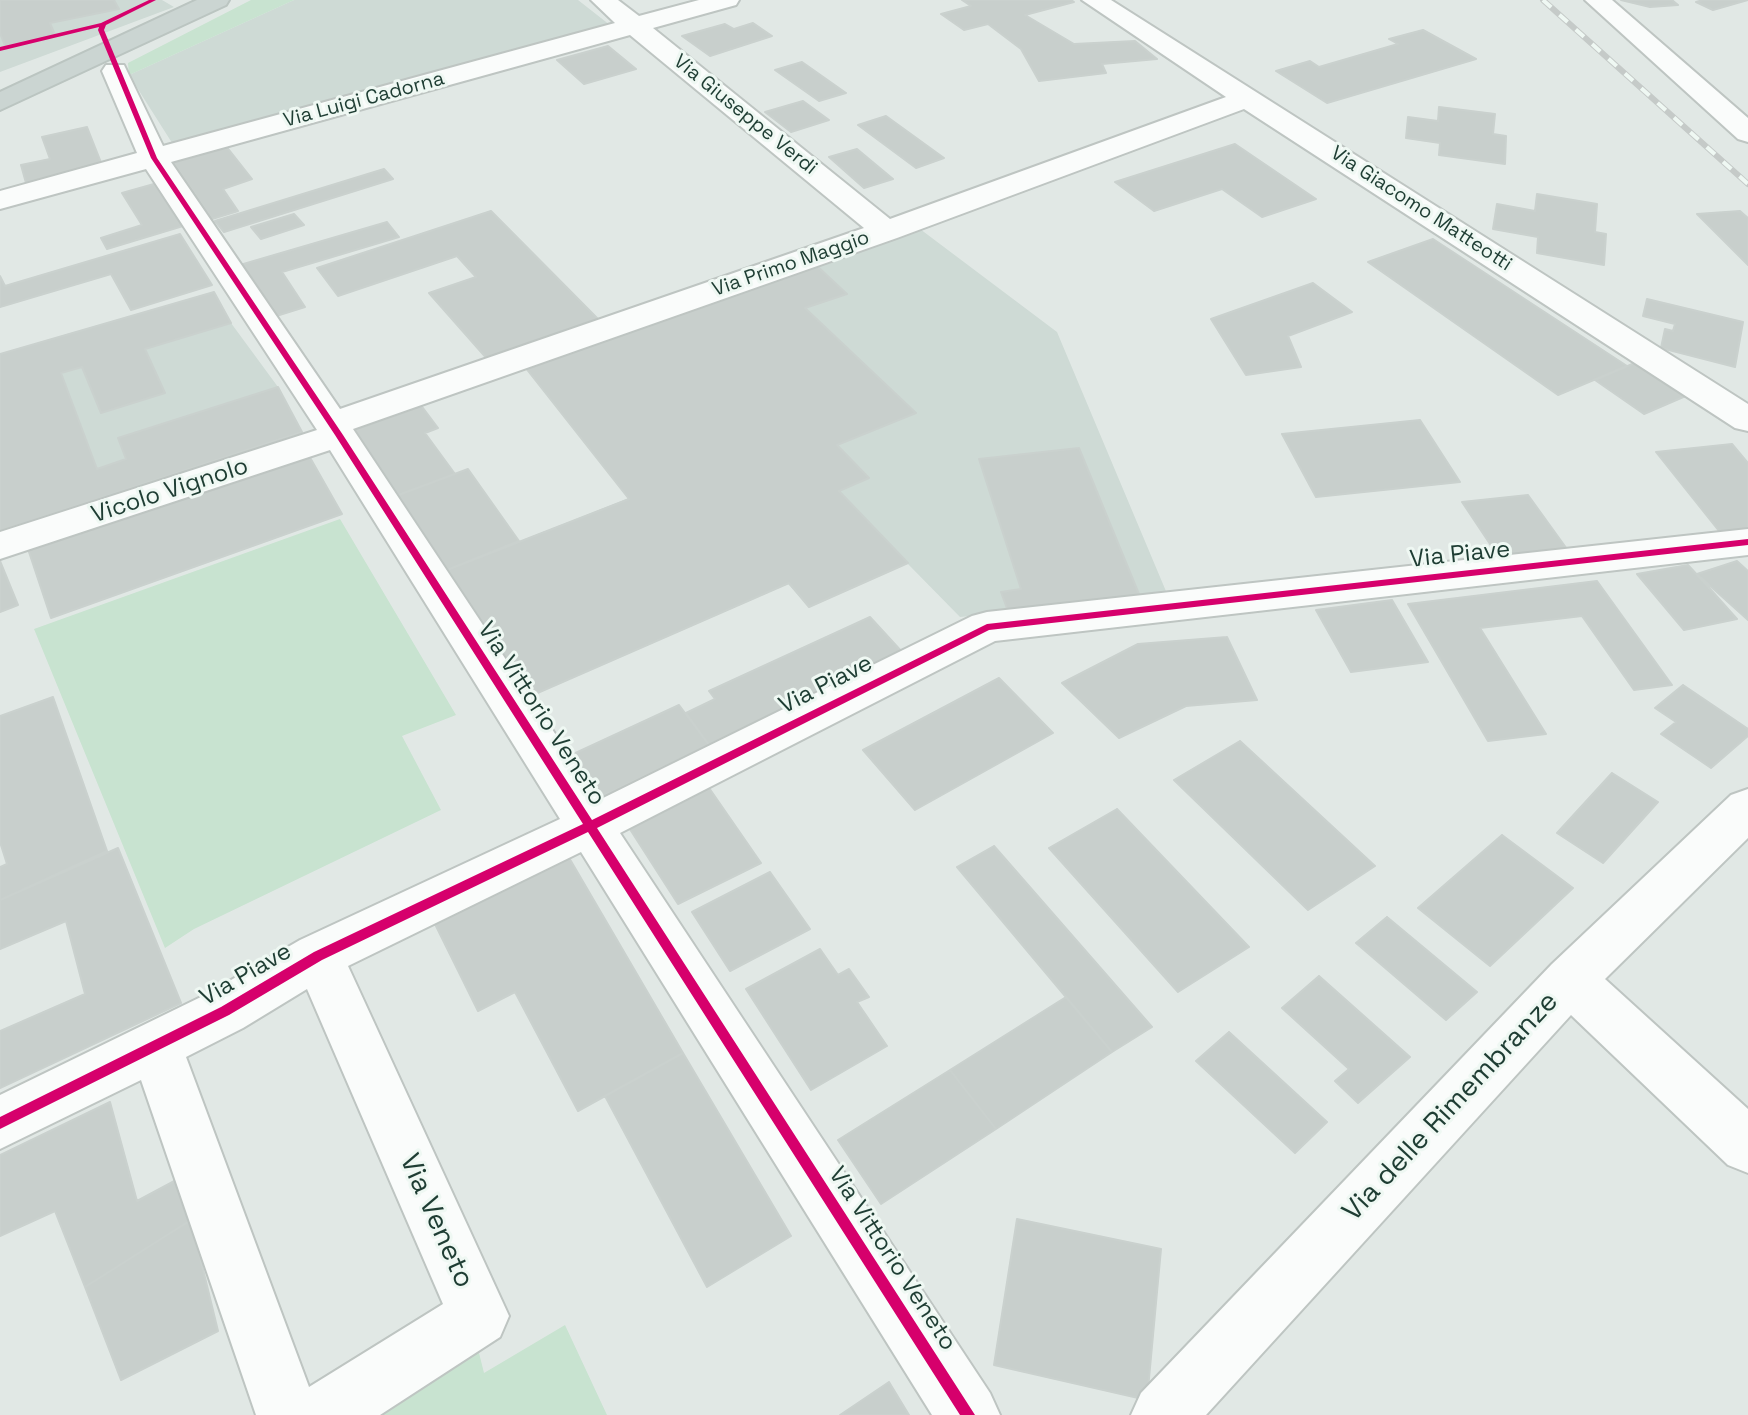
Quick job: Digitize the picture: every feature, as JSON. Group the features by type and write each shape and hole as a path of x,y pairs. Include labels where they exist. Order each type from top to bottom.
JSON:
{"main road":[{"path":"6,98 217,0"}],"street":[{"name":"Via Giuseppe Verdi","path":"603,0 886,231"},
{"name":"Via Luigi Cadorna","path":"0,200 727,0"},
{"name":"Via Giacomo Matteotti","path":"1094,0 1748,420"},
{"path":"1597,0 1748,133"},
{"name":"Via Vittorio Veneto","path":"115,71 154,158 335,430 968,1415"},
{"name":"Via Primo Maggio","path":"335,430 1248,98"},
{"path":"1720,109 1748,100"},
{"name":"Vicolo Vignolo","path":"0,546 335,430"},
{"name":"Via Piave","path":"0,1123 225,1011 318,956 590,826 987,627 1748,542"},
{"name":"Via delle Rimembranze","path":"1163,1415 1570,980 1748,808"},
{"name":"Via Veneto","path":"318,956 479,1316 323,1415"},
{"path":"1570,980 1748,1146"},
{"path":"156,1046 288,1415"}],"shaded area":[{"path":"0,0 162,0 174,7 0,72"},
{"path":"294,0 578,0 615,29 174,146 129,75"},
{"path":"920,229 1057,332 1168,596 960,617 907,563 809,607 788,584 526,698 442,572 629,498 525,367"},
{"path":"214,292 231,323 278,387 302,432 0,531 0,354"}],"green space":[{"path":"251,0 294,0 129,75 128,63"},
{"path":"340,519 456,715 402,736 441,810 194,929 165,948 34,629"},
{"path":"565,1325 607,1415 366,1415 477,1345 484,1373"}],"building":[{"path":"0,0 114,0 119,9 50,23 55,35 5,46 0,33"},
{"path":"962,0 1071,0 1074,2 1025,15 1074,44 1135,41 1157,59 1102,64 1106,73 1039,81 1021,49 988,24 964,30 941,14 971,6"},
{"path":"1621,0 1672,0 1678,5 1650,7"},
{"path":"1748,0 1713,10 1696,2"},
{"path":"753,23 772,36 710,56 682,36 725,24 734,29"},
{"path":"1423,30 1476,59 1327,103 1276,71 1310,61 1319,67 1398,44 1389,39"},
{"path":"608,46 636,69 584,84 557,60"},
{"path":"802,62 846,93 819,101 775,70"},
{"path":"803,101 829,120 791,132 765,112"},
{"path":"1439,107 1495,114 1493,134 1506,136 1505,164 1439,155 1440,143 1406,138 1408,117 1438,121"},
{"path":"886,116 944,158 916,168 858,125"},
{"path":"87,127 102,165 26,183 21,165 50,159 42,137"},
{"path":"1235,144 1316,199 1262,217 1222,189 1154,211 1115,182"},
{"path":"226,146 252,179 223,189 238,211 212,219 173,162"},
{"path":"857,149 893,179 864,188 829,157"},
{"path":"384,169 393,179 224,232 215,221"},
{"path":"154,184 183,226 107,249 101,238 142,225 122,193"},
{"path":"1537,194 1597,204 1595,232 1606,234 1604,265 1537,253 1538,237 1493,229 1497,204 1535,211"},
{"path":"491,211 599,320 489,361 429,293 476,277 457,256 338,296 317,268"},
{"path":"1740,211 1748,218 1748,265 1697,214"},
{"path":"294,214 304,225 261,239 251,227"},
{"path":"387,222 399,237 282,272 305,307 273,317 240,265"},
{"path":"180,234 212,285 131,310 111,274 0,307 0,276 5,286"},
{"path":"1433,239 1627,366 1558,395 1368,262"},
{"path":"817,266 847,294 805,308 916,413 837,445 869,478 839,491 908,563 809,607 789,583 526,698 442,572 629,499 525,367"},
{"path":"1313,283 1352,312 1288,336 1301,367 1246,375 1211,319"},
{"path":"214,292 231,323 145,349 165,393 101,413 82,367 61,373 97,469 126,459 118,438 278,387 302,432 0,531 0,354"},
{"path":"1647,299 1743,322 1735,367 1661,348 1665,329 1673,331 1675,324 1643,316"},
{"path":"1637,362 1688,395 1644,414 1595,380"},
{"path":"420,404 438,428 425,433 455,474 393,497 348,429"},
{"path":"1420,420 1460,482 1316,497 1282,434"},
{"path":"1732,444 1748,463 1748,534 1723,536 1656,452"},
{"path":"1079,448 1141,599 1009,614 1001,592 1021,589 979,459"},
{"path":"308,454 342,514 51,618 28,549"},
{"path":"468,469 519,541 442,572 393,497"},
{"path":"1528,495 1572,556 1502,562 1462,502"},
{"path":"0,561 18,605 0,612"},
{"path":"1737,561 1748,571 1748,620 1697,574"},
{"path":"1688,565 1737,619 1684,630 1637,574"},
{"path":"1597,581 1672,685 1634,690 1582,616 1480,628 1546,734 1488,741 1408,604"},
{"path":"1392,600 1428,662 1351,672 1316,610"},
{"path":"870,617 903,653 709,745 686,713 715,699 709,691"},
{"path":"1227,637 1257,700 1186,706 1119,738 1062,683 1138,644"},
{"path":"999,678 1053,733 915,810 863,750"},
{"path":"1683,685 1748,729 1748,736 1711,768 1661,734 1676,722 1655,708"},
{"path":"53,697 107,851 0,900 0,867 7,864 0,842 0,716"},
{"path":"679,705 709,745 597,799 569,756"},
{"path":"1240,741 1375,866 1308,910 1174,780"},
{"path":"1612,773 1658,802 1603,863 1557,833"},
{"path":"707,785 761,863 678,904 626,823"},
{"path":"1117,809 1249,947 1178,992 1049,848"},
{"path":"1502,835 1573,888 1490,966 1418,908"},
{"path":"994,846 1152,1027 1112,1052 957,867"},
{"path":"118,848 181,1003 0,1088 0,1031 85,994 66,921 0,949 0,900"},
{"path":"568,856 683,1053 578,1111 515,992 478,1011 433,920"},
{"path":"770,872 810,929 730,971 692,912"},
{"path":"1387,917 1477,992 1446,1020 1356,943"},
{"path":"820,949 838,975 849,969 869,997 857,1002 887,1046 811,1090 746,989"},
{"path":"1319,976 1410,1057 1358,1103 1335,1081 1349,1069 1282,1008"},
{"path":"1066,997 1112,1052 996,1129 950,1070"},
{"path":"1229,1032 1327,1122 1295,1153 1196,1061"},
{"path":"683,1053 791,1236 707,1287 605,1096"},
{"path":"950,1070 996,1129 881,1204 838,1140"},
{"path":"110,1102 137,1201 180,1178 191,1220 85,1287 55,1211 0,1236 0,1155"},
{"path":"1017,1219 1161,1249 1147,1400 994,1365"},
{"path":"191,1220 218,1331 121,1380 85,1287"},
{"path":"889,1382 909,1415 840,1415"}],"railway":[{"path":"1543,0 1748,184"}],"cycle path":[{"path":"153,0 103,24 101,30 154,158 339,435 968,1415"},
{"path":"0,49 103,24"},
{"path":"0,1123 225,1011 318,956 590,826 987,627 1748,542"}]}
